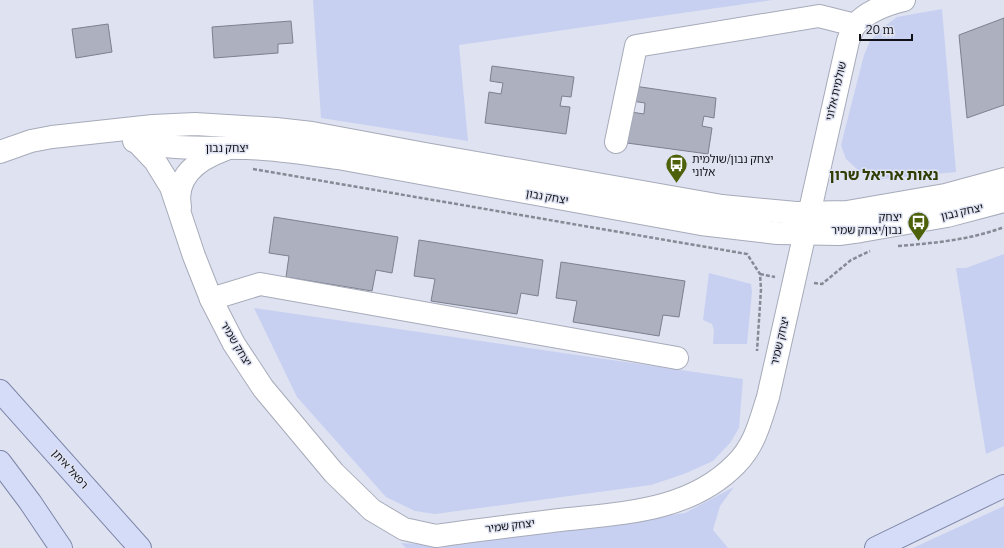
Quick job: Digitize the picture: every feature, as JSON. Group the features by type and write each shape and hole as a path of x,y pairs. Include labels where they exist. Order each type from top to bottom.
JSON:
{"main road":[{"name":"רפאל איתן","path":"0,391 140,548"},
{"path":"0,462 30,502 61,548"},
{"path":"876,548 1004,486"},
{"path":"921,526 1004,492"}],"street":[{"path":"616,142 636,46 819,16 855,24 881,7 904,0"},
{"name":"שולמית אלוני","path":"808,213 848,41 855,24"},
{"name":"יצחק נבון","path":"0,152 31,141 52,137 153,126 194,124 312,133 433,156 722,206 796,213 847,212 945,195 1004,180"},
{"name":"יצחק נבון","path":"90,133 116,136 137,142 161,146 283,150 338,158 701,224 777,233 839,234 947,216 1004,201"},
{"name":"יצחק שמיר","path":"137,142 164,173 181,212"},
{"name":"יצחק שמיר","path":"229,148 214,153 189,170 181,187 179,204 194,256 211,299 234,344 263,388 334,473 372,510 404,529 436,536 646,510 682,499 711,486 736,464 756,436 768,397 808,213"},
{"path":"211,299 260,284 677,358"}],"path":[{"path":"247,168 747,254 760,274 761,289 757,355"},
{"path":"896,246 948,242 995,231 1004,227"},
{"path":"760,274 794,281 822,284 851,260 873,250"}],"shaded area":[{"path":"313,0 773,0 459,45 468,141 321,118"},
{"path":"942,9 956,172 872,180 846,159 841,145 864,55 870,41 885,26 897,17"},
{"path":"1004,254 1004,446 986,454 956,268 966,268"},
{"path":"709,273 751,284 752,292 747,344 713,344 714,330 712,324 703,320"},
{"path":"254,308 743,379 739,428 730,443 713,461 684,474 651,485 435,514 415,511 386,497 297,397"},
{"path":"734,487 720,506 713,530 728,548 406,548 401,543 435,545 685,513"},
{"path":"1004,506 1004,548 913,548"}],"building":[{"path":"1004,18 1004,105 967,118 959,35"},
{"path":"291,21 293,43 278,44 278,53 214,58 212,27"},
{"path":"108,24 112,52 76,58 72,29"},
{"path":"492,66 574,77 571,97 562,96 560,106 570,107 566,134 485,123 489,92 501,94 503,83 490,81"},
{"path":"634,86 716,98 714,118 704,116 702,126 712,128 708,154 627,143 631,112 644,114 645,103 632,101"},
{"path":"274,217 398,237 392,273 376,270 372,291 286,277 289,256 269,253"},
{"path":"419,240 543,260 538,296 521,293 517,314 431,301 435,279 414,276"},
{"path":"561,262 685,281 679,317 663,315 659,336 573,322 577,301 556,298"}],"place":[{"name":"יצחק נבון/שולמית אלוני","path":"676,184"},
{"name":"יצחק נבון/יצחק שמיר","path":"918,242"}],"district":[{"name":"נאות אריאל שרון","path":"884,175"}]}
